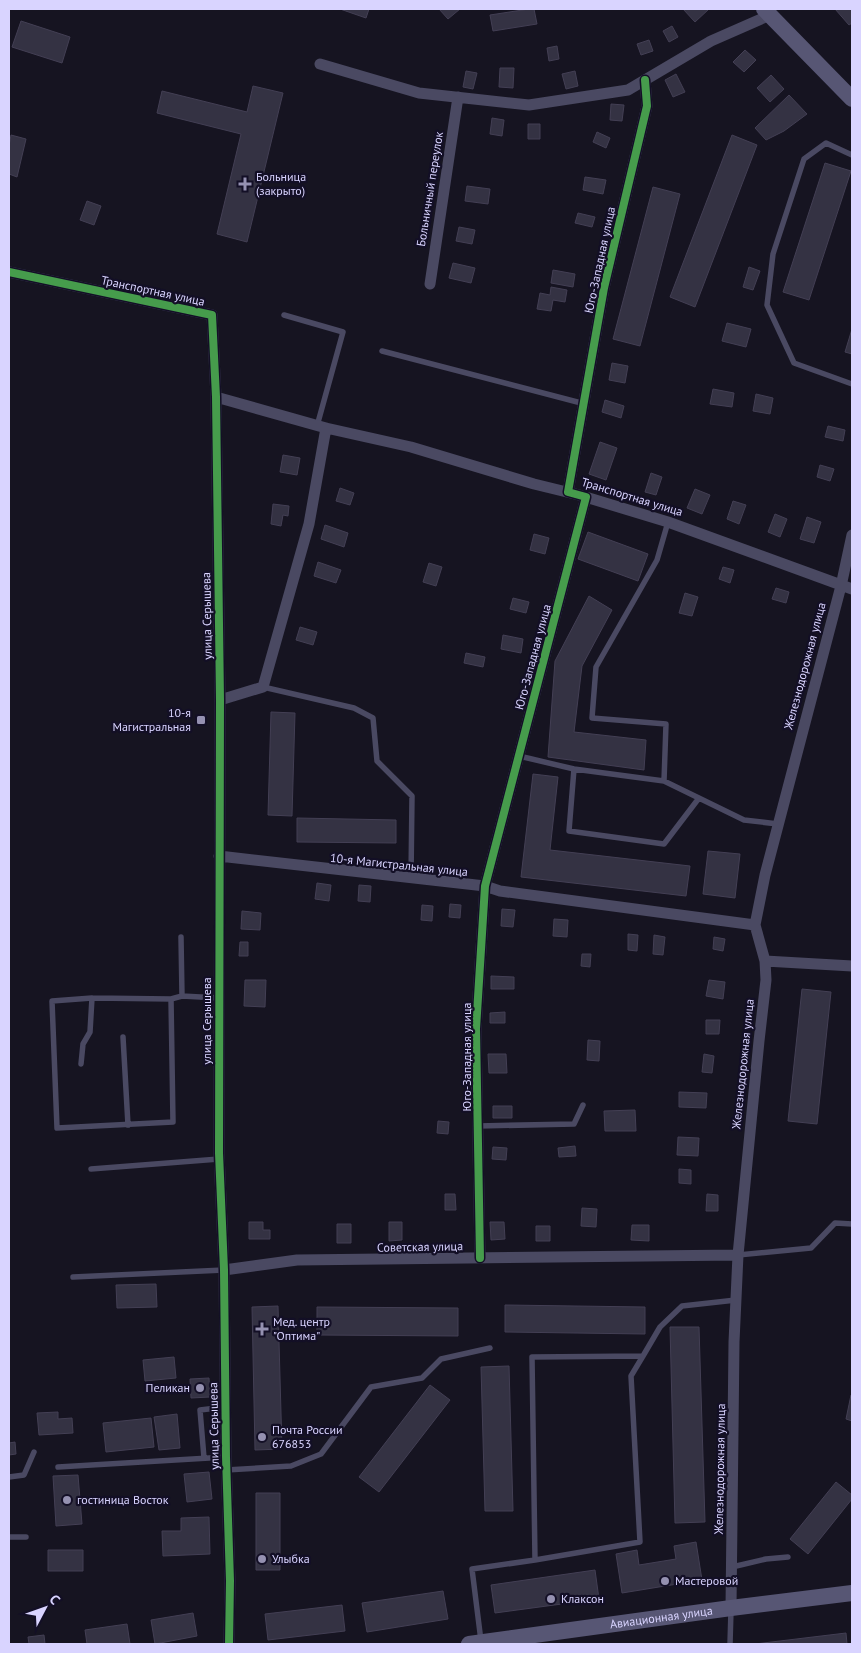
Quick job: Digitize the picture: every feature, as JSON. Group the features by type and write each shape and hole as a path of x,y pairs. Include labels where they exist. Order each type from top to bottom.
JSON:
{"street":[{"path":"320,64 419,93 529,105 628,90 711,40 767,12 852,99"},
{"name":"Юго-Западная улица","path":"568,492 604,288 647,106 645,80"},
{"name":"Больничный переулок","path":"430,284 458,97"},
{"name":"Транспортная улица","path":"9,272 212,315 216,397 322,427 411,447 586,497 668,522 846,587"},
{"name":"улица Серышева","path":"216,397 220,700 219,1158 224,1270 226,1470 230,1582 229,1644"},
{"path":"220,700 263,687 309,524 322,427"},
{"name":"Юго-Западная улица","path":"480,1258 476,1029 485,886 586,497"},
{"name":"Железнодорожная улица","path":"731,1608 738,1255 766,980 765,961 755,925 778,824 846,587 852,535"},
{"name":"10-я Магистральная улица","path":"219,856 485,886 500,890 755,925"},
{"path":"765,961 852,966"},
{"name":"Советская улица","path":"224,1270 297,1260 738,1255"},
{"name":"Авиационная улица","path":"486,1643 731,1608 852,1593"}],"lane":[{"path":"852,155 826,143 804,159 773,254 767,305 794,362 852,384"},
{"path":"284,314 343,332 322,427"},
{"path":"382,351 585,404"},
{"path":"664,780 666,724 592,718 596,667 657,560 668,522"},
{"path":"263,687 354,708 373,718 377,761 412,796 411,878"},
{"path":"519,756 574,769 664,780 744,820 778,824"},
{"path":"574,769 569,831 664,844 699,798"},
{"path":"181,937 182,996"},
{"path":"171,999 173,1122 57,1128 52,1001 92,998 171,999 182,996 219,998"},
{"path":"81,1064 84,1044 90,1032 92,998"},
{"path":"123,1037 128,1125"},
{"name":"Юго-Западная улица","path":"478,1126 574,1124 583,1105"},
{"path":"91,1169 219,1158"},
{"path":"738,1255 811,1248 835,1224 852,1224"},
{"path":"73,1277 224,1270"},
{"path":"486,1643 472,1569 640,1542 630,1376 660,1327 682,1306 736,1300"},
{"path":"226,1470 291,1466 320,1454 371,1387 422,1378 441,1359 490,1348"},
{"path":"535,1560 532,1357 643,1356"},
{"path":"204,1458 200,1410 225,1407"},
{"path":"9,1477 24,1475 34,1452"},
{"path":"58,1467 226,1457"},
{"path":"9,1537 26,1537"},
{"path":"732,1568 766,1559 788,1557"},
{"path":"730,1644 731,1608"}],"building":[{"path":"340,9 369,9 366,18"},
{"path":"439,9 460,9 448,19"},
{"path":"534,9 537,24 493,31 490,15"},
{"path":"683,9 709,9 695,22"},
{"path":"835,9 852,9 852,23 849,25"},
{"path":"21,21 70,37 62,63 12,47"},
{"path":"672,26 678,37 669,42 663,31"},
{"path":"649,40 653,51 641,55 637,44"},
{"path":"557,46 559,59 549,61 547,48"},
{"path":"745,50 756,60 744,72 733,62"},
{"path":"500,68 514,68 513,88 499,87"},
{"path":"466,71 477,73 473,89 463,87"},
{"path":"575,71 578,86 566,89 562,74"},
{"path":"676,74 685,92 673,97 665,80"},
{"path":"771,75 784,89 770,102 757,88"},
{"name":"Больница (закрыто)","path":"253,86 283,93 247,242 217,234 241,134 157,113 162,91 247,112"},
{"path":"789,95 807,114 784,131 766,140 755,128"},
{"path":"611,104 624,105 622,121 610,120"},
{"path":"492,118 504,120 502,136 490,134"},
{"path":"528,124 540,124 540,139 528,139"},
{"path":"597,132 610,138 606,148 593,142"},
{"path":"11,135 26,139 17,177 9,174"},
{"path":"732,135 757,145 695,307 670,297"},
{"path":"825,163 851,171 809,300 783,292"},
{"path":"585,177 606,180 603,194 583,190"},
{"path":"467,186 490,189 488,204 465,201"},
{"path":"653,187 680,194 640,346 613,339"},
{"path":"87,201 101,206 94,225 80,220"},
{"path":"578,213 595,217 592,227 575,223"},
{"path":"459,227 475,230 472,244 456,241"},
{"path":"453,263 475,268 471,283 449,278"},
{"path":"749,267 760,271 753,290 743,287"},
{"path":"553,270 575,274 573,287 551,283"},
{"path":"551,287 567,290 565,302 553,300 551,311 537,309 540,293 550,295"},
{"path":"727,323 751,329 746,347 722,341"},
{"path":"852,329 852,354 845,352"},
{"path":"612,363 628,366 625,383 609,380"},
{"path":"713,389 734,393 732,407 710,404"},
{"path":"756,394 773,398 770,414 753,411"},
{"path":"605,400 624,406 621,418 602,412"},
{"path":"828,426 845,430 843,441 825,437"},
{"path":"600,442 617,448 606,480 589,474"},
{"path":"283,455 300,458 297,475 280,472"},
{"path":"820,465 834,469 830,481 817,477"},
{"path":"651,473 662,477 656,495 645,492"},
{"path":"340,488 354,493 350,505 336,501"},
{"path":"695,489 710,495 702,514 687,508"},
{"path":"733,501 746,505 739,524 727,519"},
{"path":"273,504 289,506 288,516 283,515 281,526 271,524"},
{"path":"775,514 787,519 780,537 768,532"},
{"path":"807,517 821,522 814,543 800,539"},
{"path":"325,525 348,533 344,547 321,539"},
{"path":"588,532 648,554 638,581 578,559"},
{"path":"534,534 549,538 545,554 530,550"},
{"path":"318,562 341,570 336,583 314,576"},
{"path":"429,563 442,567 436,586 423,582"},
{"path":"723,567 734,570 730,583 719,579"},
{"path":"776,588 789,592 786,603 772,599"},
{"path":"685,593 698,597 692,616 679,613"},
{"path":"589,596 612,610 582,666 574,732 646,740 644,770 548,757 555,661"},
{"path":"513,598 529,602 526,613 510,609"},
{"path":"300,627 317,632 313,645 296,640"},
{"path":"503,635 523,639 521,653 501,649"},
{"path":"466,653 485,657 483,667 464,663"},
{"path":"271,712 295,713 292,816 268,815"},
{"path":"533,774 558,777 550,850 690,866 686,896 521,877"},
{"path":"297,818 396,820 396,843 297,842"},
{"path":"708,851 740,854 735,898 703,894"},
{"path":"317,883 331,885 329,901 315,899"},
{"path":"359,885 371,886 370,902 358,901"},
{"path":"450,904 461,905 460,918 449,917"},
{"path":"422,905 433,906 432,921 421,920"},
{"path":"502,909 515,910 513,927 501,926"},
{"path":"242,911 261,913 260,930 241,929"},
{"path":"554,919 568,920 567,937 553,936"},
{"path":"628,934 638,935 637,951 628,950"},
{"path":"654,935 665,937 663,955 653,954"},
{"path":"714,937 725,939 723,951 713,949"},
{"path":"240,942 248,942 248,956 239,956"},
{"path":"582,954 591,954 590,967 581,966"},
{"path":"491,976 514,977 514,989 491,989"},
{"path":"245,980 266,980 265,1007 244,1006"},
{"path":"709,980 725,982 723,999 706,996"},
{"path":"802,989 831,992 817,1124 788,1121"},
{"path":"505,1012 505,1023 490,1023 490,1013"},
{"path":"706,1020 720,1020 719,1034 706,1034"},
{"path":"588,1040 600,1041 599,1061 587,1060"},
{"path":"488,1054 506,1054 507,1073 489,1073"},
{"path":"704,1054 714,1056 712,1073 702,1072"},
{"path":"679,1092 707,1093 706,1108 679,1107"},
{"path":"493,1106 512,1106 512,1118 493,1118"},
{"path":"635,1110 636,1131 605,1131 604,1111"},
{"path":"438,1121 449,1122 448,1134 437,1133"},
{"path":"678,1137 699,1138 698,1156 677,1155"},
{"path":"575,1146 576,1156 559,1157 558,1148"},
{"path":"493,1147 507,1148 506,1160 492,1159"},
{"path":"679,1169 691,1170 691,1184 679,1183"},
{"path":"445,1194 455,1194 456,1210 445,1210"},
{"path":"707,1194 718,1195 718,1211 706,1211"},
{"path":"582,1208 597,1209 596,1227 581,1226"},
{"path":"249,1222 263,1222 263,1230 270,1230 270,1239 249,1239"},
{"path":"389,1222 402,1222 402,1240 389,1241"},
{"path":"490,1222 504,1222 505,1239 491,1240"},
{"path":"337,1224 351,1224 351,1243 337,1243"},
{"path":"632,1225 649,1225 649,1241 631,1240"},
{"path":"536,1226 550,1226 550,1241 536,1241"},
{"path":"156,1284 157,1307 117,1308 116,1285"},
{"path":"505,1305 645,1307 645,1334 505,1332"},
{"path":"278,1306 282,1449 255,1450 252,1307"},
{"path":"317,1307 458,1308 458,1336 317,1335"},
{"path":"670,1327 699,1327 705,1522 675,1523"},
{"path":"174,1357 176,1378 145,1381 143,1360"},
{"path":"509,1366 513,1511 485,1511 481,1367"},
{"name":"Пеликан","path":"209,1378 210,1397 191,1398 190,1379"},
{"path":"430,1385 450,1400 379,1492 359,1477"},
{"path":"852,1396 852,1421 846,1419"},
{"path":"58,1412 58,1419 72,1418 73,1433 39,1435 37,1413"},
{"path":"177,1414 180,1448 159,1450 154,1417"},
{"path":"151,1418 154,1447 106,1452 103,1423"},
{"path":"15,1442 16,1454 9,1455 9,1443"},
{"path":"209,1472 212,1499 187,1502 184,1474"},
{"name":"гостиница Восток","path":"78,1475 82,1524 56,1526 53,1476"},
{"path":"836,1482 852,1495 852,1499 808,1554 790,1539"},
{"path":"256,1493 280,1493 280,1570 256,1570"},
{"path":"209,1517 210,1554 163,1556 162,1531 181,1531 181,1518"},
{"path":"696,1542 702,1580 622,1593 616,1554 637,1550 639,1565 676,1559 674,1546"},
{"path":"48,1550 83,1550 83,1571 48,1571"},
{"path":"595,1570 599,1599 495,1613 491,1585"},
{"path":"443,1591 448,1619 367,1632 362,1603"},
{"path":"342,1605 345,1631 268,1640 265,1614"},
{"path":"193,1613 197,1636 155,1644 151,1620"},
{"path":"127,1624 130,1644 87,1644 85,1630"},
{"path":"846,1633 847,1644 755,1644"},
{"path":"44,1635 45,1644 29,1644 28,1637"}],"cycle path":[{"path":"480,1258 476,1029 485,886 586,497 568,492 604,288 647,106 645,80"},
{"path":"9,272 212,315 216,397 220,700 219,1153 224,1270 226,1457 230,1581 229,1644"}],"place":[{"name":"Больница (закрыто)","path":"245,184"},
{"name":"10-я Магистральная","path":"201,720"},
{"name":"Мед. центр \"Оптима\"","path":"262,1329"},
{"name":"Пеликан","path":"200,1388"},
{"name":"Почта России 676853","path":"262,1437"},
{"name":"гостиница Восток","path":"67,1500"},
{"name":"Улыбка","path":"262,1559"},
{"name":"Мастеровой","path":"665,1581"},
{"name":"Клаксон","path":"551,1599"}]}
